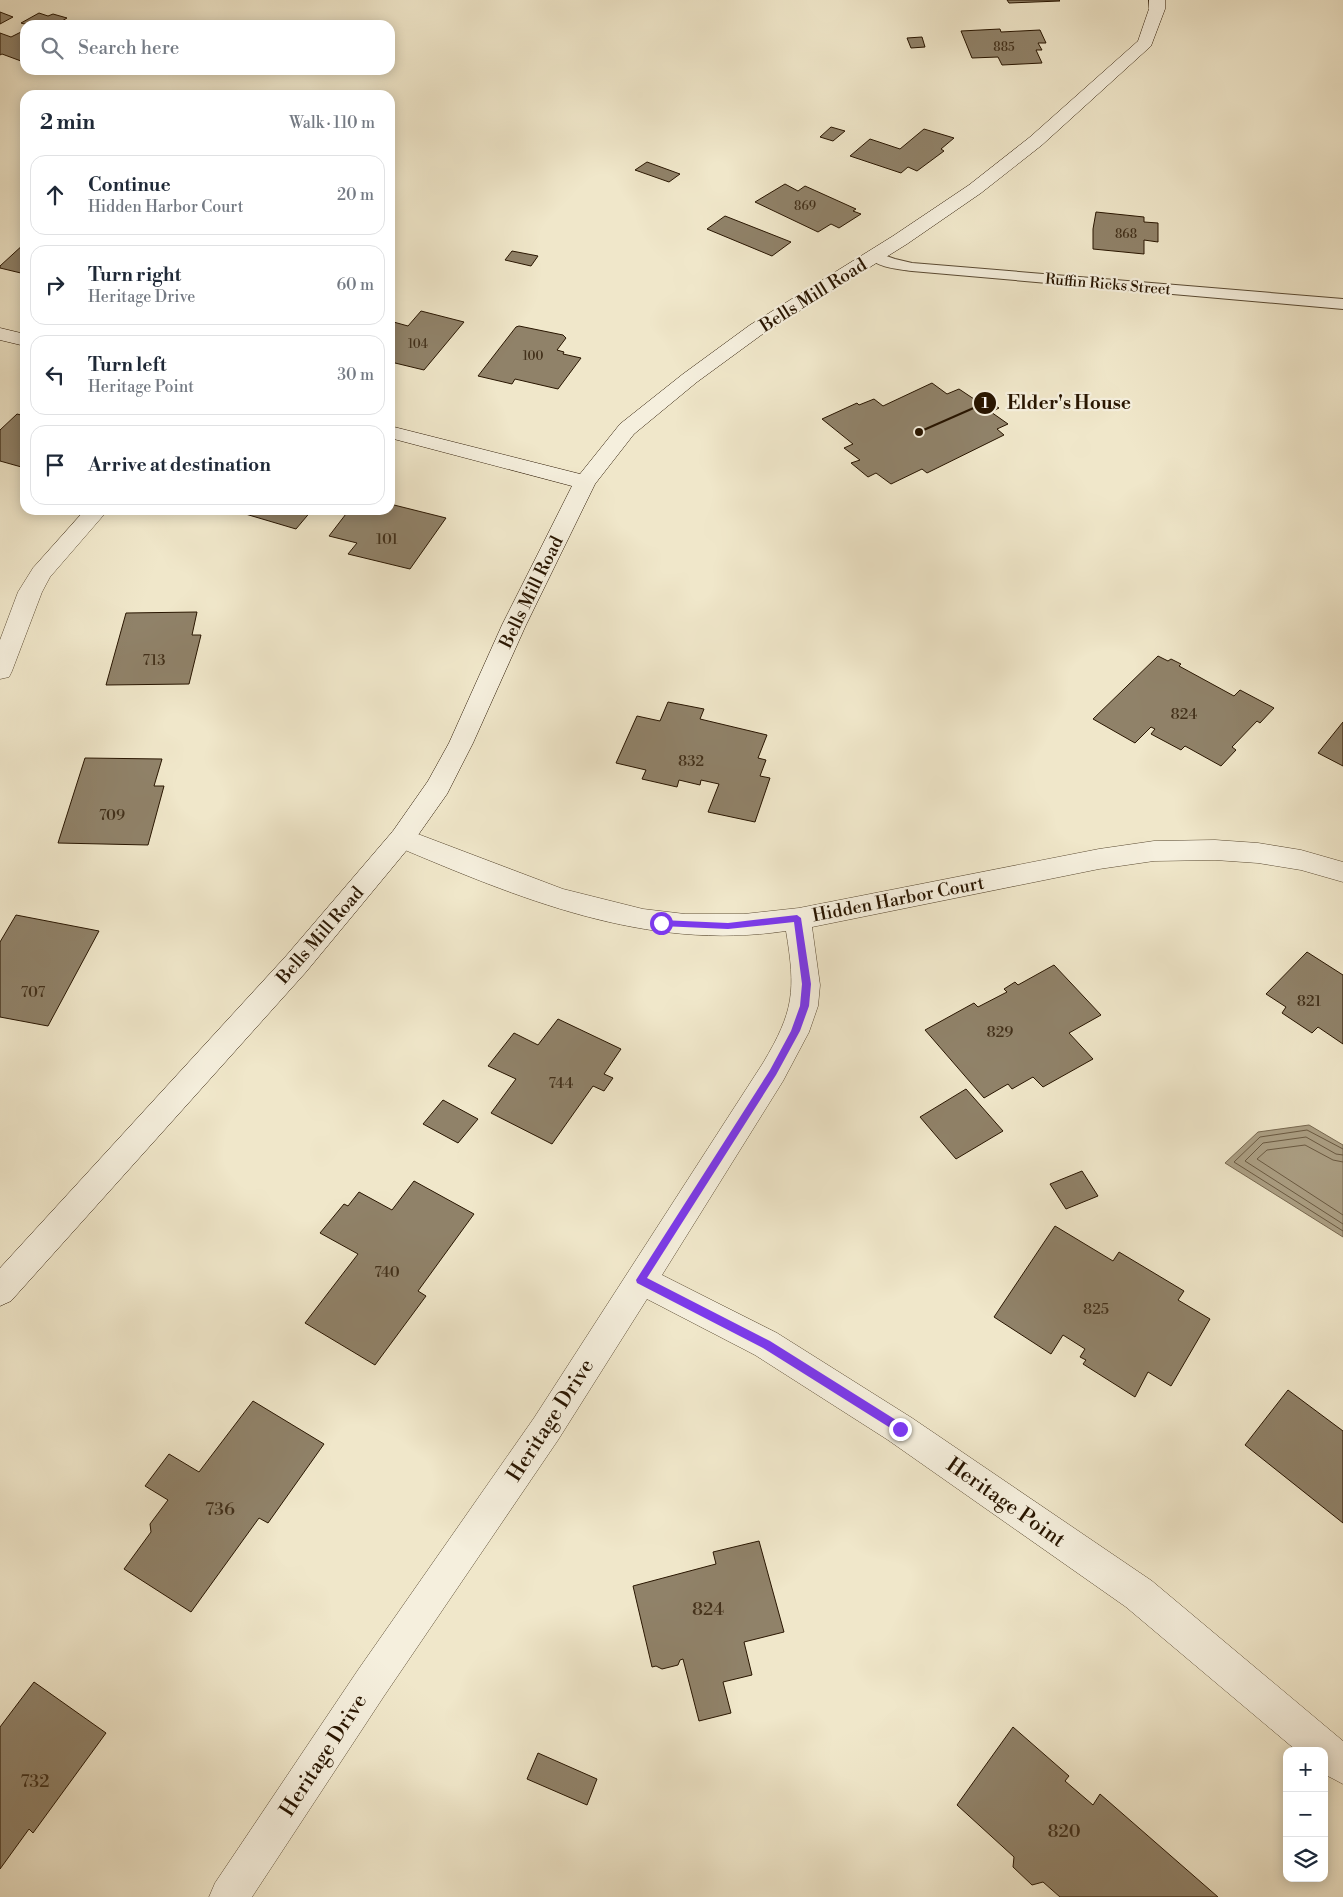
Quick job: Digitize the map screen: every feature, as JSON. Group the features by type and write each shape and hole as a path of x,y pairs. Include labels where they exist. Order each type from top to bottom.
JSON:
{"street":[{"name":"Bells Mill Road","path":"0,1290 296,964 402,838 438,787 461,743 514,625 584,482 627,429 690,378 757,329 874,256 975,189 1036,141 1145,44 1157,9 1156,0"},
{"path":"0,334 20,339"},
{"path":"395,433 584,482"},
{"path":"0,671 30,592 41,573 93,515"},
{"name":"Hidden Harbor Court","path":"402,838 514,884 588,906 661,923 728,926 822,915 1103,859 1169,850 1252,852 1326,866 1343,872"},
{"name":"Heritage Drive","path":"230,1897 371,1683 546,1429 773,1072 796,1031 804,1006 806,984 797,918"},
{"name":"Heritage Point","path":"640,1280 766,1344 900,1429 1139,1594 1343,1765"}],"lane":[{"name":"Ruffin Ricks Street","path":"874,256 891,263 912,267 1343,304"}],"water":[{"path":"1309,1125 1343,1145 1343,1237 1225,1163 1258,1132"}],"building":[{"path":"1007,0 1059,0 1060,1 1009,3"},
{"path":"0,12 13,17 0,24"},
{"path":"39,13 67,18 64,20 26,20"},
{"path":"1000,29 1001,32 1040,30 1046,43 1038,43 1042,50 1036,50 1042,63 1002,65 998,57 972,58 961,31"},
{"path":"20,32 20,61 2,54 0,55 0,33 11,37"},
{"path":"922,37 925,47 911,48 907,38"},
{"path":"831,127 845,131 833,141 820,137"},
{"path":"924,129 954,138 941,149 944,151 917,171 908,167 901,173 850,156 870,139 900,149"},
{"path":"647,162 680,174 669,182 635,170"},
{"path":"785,184 798,191 805,186 856,209 853,211 861,214 839,228 831,224 818,232 755,202"},
{"path":"1096,212 1144,217 1144,222 1158,223 1158,242 1144,240 1144,254 1093,249 1093,229"},
{"path":"725,216 791,242 772,256 707,229"},
{"path":"20,248 20,273 0,268"},
{"path":"512,251 538,256 531,266 505,260"},
{"path":"421,311 464,322 424,370 395,363 395,322 408,326"},
{"path":"516,327 563,335 566,338 557,350 564,352 563,354 581,358 558,389 515,379 512,384 478,376"},
{"path":"932,383 947,394 959,389 974,399 981,396 999,408 991,412 1008,424 997,429 1004,435 927,473 922,469 891,484 876,473 868,477 851,463 860,460 844,448 853,444 822,419 857,403 859,405 874,399 883,406"},
{"path":"17,414 20,415 20,467 0,461 0,430"},
{"path":"395,505 446,518 410,569 348,554 357,543 329,536 345,515 395,515"},
{"path":"249,515 308,515 296,529"},
{"path":"197,612 192,635 201,635 189,684 106,685 126,613"},
{"path":"1158,656 1181,664 1179,666 1234,696 1240,690 1274,708 1260,723 1257,721 1232,747 1236,750 1221,766 1185,746 1181,750 1151,734 1155,729 1151,727 1135,743 1093,719"},
{"path":"668,702 704,709 700,719 767,735 758,758 766,760 760,776 770,778 755,822 708,812 719,784 701,780 700,785 679,780 677,787 642,779 646,770 616,763 637,716 660,721"},
{"path":"1343,722 1343,766 1318,753"},
{"path":"85,758 162,759 154,786 164,786 148,845 58,843"},
{"path":"16,915 99,931 48,1026 0,1017 0,942"},
{"path":"1307,952 1343,975 1343,1044 1318,1027 1312,1033 1282,1013 1286,1007 1266,994"},
{"path":"1054,965 1101,1015 1069,1033 1093,1059 1043,1087 1033,1077 1012,1089 1008,1084 984,1098 925,1030 974,1003 978,1007 1007,992 1004,989 1015,982 1018,985"},
{"path":"558,1019 621,1049 604,1074 613,1078 604,1091 593,1086 552,1144 491,1113 516,1079 488,1066 514,1033 538,1045"},
{"path":"966,1089 1003,1131 956,1159 920,1117"},
{"path":"443,1100 478,1119 458,1143 423,1124"},
{"path":"1082,1171 1098,1196 1066,1209 1050,1184"},
{"path":"414,1181 474,1214 418,1291 426,1296 375,1365 305,1323 358,1254 320,1233 344,1204 348,1206 359,1192 392,1210"},
{"path":"1055,1226 1113,1261 1119,1252 1184,1291 1178,1300 1210,1319 1171,1386 1148,1372 1135,1397 1083,1364 1086,1360 1080,1357 1085,1349 1063,1335 1051,1354 994,1317"},
{"path":"1288,1390 1343,1431 1343,1523 1245,1445"},
{"path":"253,1401 324,1444 268,1523 259,1518 191,1612 124,1569 151,1532 150,1524 168,1500 145,1486 169,1454 199,1472"},
{"path":"759,1541 784,1632 744,1642 752,1675 723,1682 731,1713 699,1721 683,1659 680,1660 678,1665 662,1669 656,1666 652,1667 633,1586 716,1564 713,1552"},
{"path":"34,1682 106,1733 33,1833 29,1829 0,1869 0,1727"},
{"path":"1013,1727 1069,1776 1065,1781 1093,1805 1100,1794 1218,1897 1060,1897 1043,1882 1032,1885 1013,1867 1014,1857 957,1805"},
{"path":"538,1753 597,1779 587,1805 527,1779"}],"place":[{"name":"Elder's House","path":"919,432"}],"route":[{"path":"661,923 728,926 797,918 806,984 804,1006 796,1031 773,1072 640,1280 766,1344 900,1429"}]}
